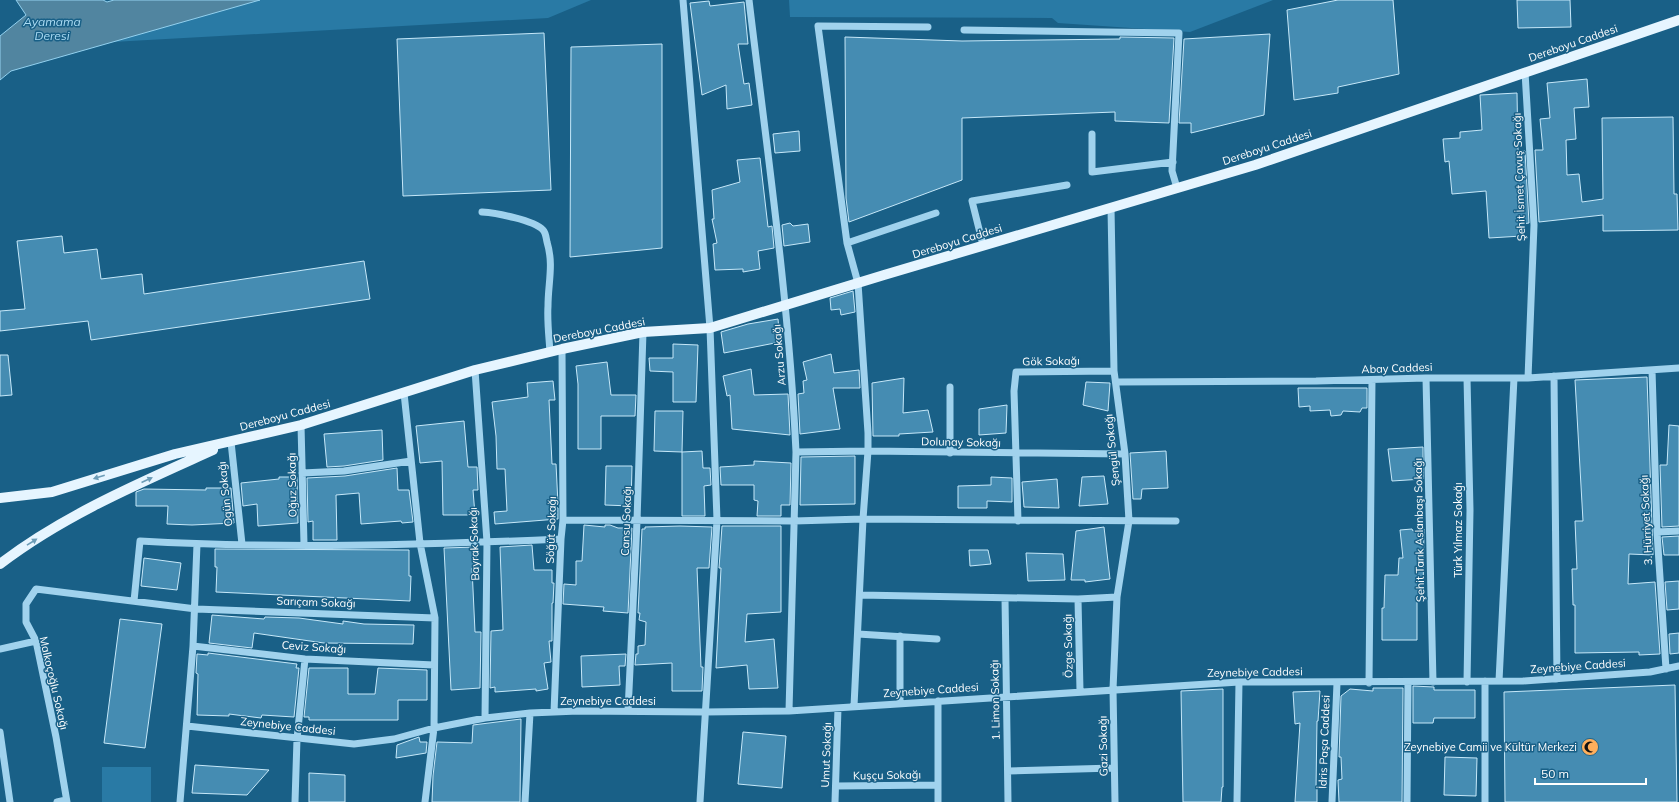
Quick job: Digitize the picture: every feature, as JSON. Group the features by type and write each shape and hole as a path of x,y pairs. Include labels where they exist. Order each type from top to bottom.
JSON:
{"main road":[{"name":"Dereboyu Caddesi","path":"231,442 301,425 475,370 562,349 643,332 710,328 983,245 1255,165 1679,20"},
{"path":"0,498 52,492 175,454 231,442"},
{"path":"0,564 16,551 66,520 127,489 231,442"}],"street":[{"path":"683,0 710,328 718,520 700,802"},
{"name":"Arzu Sokağı","path":"749,0 785,305 796,452 789,711"},
{"path":"854,706 863,519 868,451 863,346 858,283 847,242 818,26 928,28"},
{"path":"964,30 1179,33 1172,171 1176,188"},
{"name":"Şehit İsmet Çavuş Sokağı","path":"1525,72 1534,225 1528,378"},
{"path":"1092,134 1092,172 1173,162"},
{"path":"983,245 972,201 1067,185"},
{"name":"Şengül Sokağı","path":"1110,208 1114,371 1125,454 1129,521 1117,597 1113,689"},
{"path":"482,212 497,213 520,220 537,226 544,231 550,252 551,266 548,305 550,352"},
{"path":"847,242 936,213"},
{"name":"Cansu Sokağı","path":"628,711 637,520 643,332"},
{"name":"Söğüt Sokağı","path":"554,712 563,520 562,349"},
{"name":"Abay Caddesi","path":"1116,382 1528,378 1679,368"},
{"name":"Bayrak Sokağı","path":"475,370 487,542 485,718"},
{"name":"3. Hürriyet Sokağı","path":"1652,370 1657,532 1666,669"},
{"name":"Gök Sokağı","path":"1018,521 1014,391 1016,372 1114,371"},
{"path":"1554,376 1557,679"},
{"name":"Şehit Tarık Aslanbaşı Sokağı","path":"1426,378 1433,682"},
{"name":"Türk Yılmaz Sokağı","path":"1467,378 1470,510 1467,682"},
{"path":"1499,681 1514,378"},
{"path":"1369,683 1372,380"},
{"path":"950,387 950,453"},
{"path":"404,393 420,544 435,618 434,728 425,802"},
{"name":"Oğuz Sokağı","path":"301,425 304,544"},
{"name":"Ogün Sokağı","path":"231,442 242,544"},
{"name":"Dolunay Sokağı","path":"796,452 868,451 1016,454 1125,454"},
{"path":"302,473 344,471 411,461"},
{"path":"563,520 1176,520"},
{"path":"1657,532 1679,531"},
{"path":"134,601 140,541 197,544 420,544 561,539"},
{"path":"180,802 196,609 197,544"},
{"name":"Malkoçoğlu Sokağı","path":"67,801 56,736 36,641 26,622 26,604 36,589 196,609"},
{"path":"860,595 1078,599 1117,597"},
{"name":"1. Limon Sokağı","path":"1005,598 1008,802"},
{"name":"Özge Sokağı","path":"1078,599 1080,692"},
{"name":"Sarıçam Sokağı","path":"196,609 435,618"},
{"path":"858,634 937,639"},
{"path":"900,636 900,704"},
{"path":"0,649 36,641"},
{"name":"Ceviz Sokağı","path":"193,646 306,659 434,665"},
{"path":"295,802 297,739 306,659"},
{"name":"Zeynebiye Caddesi","path":"187,726 354,744 394,740 434,728 485,718 530,713 628,711 789,711 1239,682 1369,683 1523,681 1650,672 1679,666"},
{"path":"1485,681 1485,802"},
{"path":"1237,802 1239,682"},
{"path":"1407,802 1408,682"},
{"name":"İdris Paşa Caddesi","path":"1332,802 1337,683"},
{"name":"Gazi Sokağı","path":"1113,689 1115,802"},
{"path":"938,701 938,802"},
{"name":"Umut Sokağı","path":"835,802 838,708"},
{"path":"525,802 530,713"},
{"path":"0,732 10,802"},
{"path":"1008,771 1114,768"},
{"name":"Kuşçu Sokağı","path":"836,786 938,785"},
{"path":"57,802 67,801"}],"shaded area":[{"path":"260,0 591,0 548,18 112,42"},
{"path":"789,0 1273,0 1190,32 1058,23 1052,18 790,17"},
{"path":"102,767 151,767 151,802 102,802"}],"water":[{"name":"Ayamama Deresi","path":"16,0 103,0 107,2 114,0 260,0 11,71 0,80 0,36 26,15"}],"building":[{"path":"1338,0 1393,0 1399,74 1338,87 1338,93 1294,100 1287,10"},
{"path":"1517,0 1570,0 1571,27 1518,28"},
{"path":"709,1 710,6 744,2 748,44 738,44 744,84 749,83 752,105 727,109 726,85 702,95 690,3"},
{"path":"544,33 551,190 403,196 397,39"},
{"path":"1270,34 1264,115 1191,133 1191,123 1179,123 1184,39"},
{"path":"845,37 962,41 1120,39 1120,37 1174,38 1169,123 1115,121 1115,112 962,118 962,180 849,222 846,198"},
{"path":"662,44 662,248 570,257 571,47"},
{"path":"1587,79 1589,107 1574,108 1576,139 1566,140 1567,175 1579,174 1582,202 1603,199 1602,118 1673,117 1674,194 1677,194 1678,230 1603,231 1603,215 1539,222 1535,150 1543,150 1540,119 1550,118 1547,83"},
{"path":"1517,93 1518,151 1525,151 1529,223 1522,224 1522,236 1489,238 1486,191 1452,194 1449,161 1445,162 1443,139 1460,138 1460,132 1482,130 1480,95"},
{"path":"799,131 800,151 775,153 773,134"},
{"path":"760,158 768,227 772,226 774,248 758,251 760,269 743,272 743,269 715,270 713,244 717,243 712,219 714,219 712,190 740,182 737,160"},
{"path":"790,223 793,226 808,224 810,242 784,246 782,225"},
{"path":"62,236 64,253 97,249 101,279 142,274 144,294 364,261 370,299 91,340 88,321 0,331 0,311 25,309 17,241"},
{"path":"853,291 855,312 841,315 840,309 831,310 830,298"},
{"path":"778,319 780,342 724,353 721,332 748,324"},
{"path":"673,344 698,345 696,402 673,402 673,372 650,371 649,358 673,358"},
{"path":"831,354 834,373 859,370 860,388 833,388 840,429 800,434 798,394 804,393 803,381 807,380 803,362"},
{"path":"0,355 8,355 12,395 0,396"},
{"path":"607,362 611,395 636,395 635,416 601,416 601,449 578,449 578,384 576,366"},
{"path":"751,369 754,395 788,394 790,435 732,429 730,395 727,396 723,376"},
{"path":"1647,377 1653,555 1629,554 1628,584 1655,582 1660,654 1639,655 1639,652 1575,653 1575,605 1573,605 1572,569 1577,569 1575,521 1583,521 1575,380"},
{"path":"904,378 903,413 928,410 933,432 899,434 899,436 873,436 872,383"},
{"path":"553,381 555,400 549,400 552,464 556,464 558,504 547,504 558,508 558,519 495,524 494,512 507,511 505,469 497,469 496,436 492,402 528,397 527,383"},
{"path":"1086,382 1110,383 1108,411 1083,405"},
{"path":"1298,388 1367,388 1367,408 1362,408 1360,412 1343,411 1341,415 1331,416 1330,410 1310,411 1310,406 1299,407"},
{"path":"1007,405 1006,433 979,435 979,409"},
{"path":"655,411 683,411 682,452 654,451"},
{"path":"464,421 468,467 477,467 478,490 473,490 475,515 443,515 442,461 420,463 416,426"},
{"path":"1669,425 1679,426 1679,526 1662,527 1660,465 1667,465"},
{"path":"382,430 383,460 327,467 324,434"},
{"path":"1423,447 1423,479 1392,481 1388,449"},
{"path":"702,451 703,468 710,468 711,485 704,486 705,516 682,516 682,452"},
{"path":"1166,451 1168,488 1142,489 1141,499 1133,499 1130,453"},
{"path":"855,456 855,504 800,505 801,457"},
{"path":"754,461 791,463 790,505 781,505 781,516 757,516 758,501 754,500 754,485 721,485 720,467 754,465"},
{"path":"606,466 632,466 631,506 605,505"},
{"path":"397,468 398,490 409,490 413,522 402,523 401,521 361,524 359,493 336,495 337,540 313,540 313,521 308,522 307,478 345,476"},
{"path":"1104,476 1108,504 1079,506 1082,477"},
{"path":"279,477 297,477 298,523 258,526 257,504 243,506 241,483 279,479"},
{"path":"991,477 1012,478 1012,502 987,501 987,508 958,508 958,486 991,485"},
{"path":"1057,479 1059,508 1024,507 1022,482"},
{"path":"206,488 231,488 234,523 192,525 167,524 168,506 136,506 136,492 144,489 206,490"},
{"path":"584,525 605,527 605,525 610,525 618,528 632,528 628,613 603,611 604,607 563,604 564,584 576,585 576,561 582,561"},
{"path":"722,526 781,526 781,612 747,614 745,642 774,639 778,688 749,689 747,665 716,668 721,568 719,568"},
{"path":"645,527 712,527 709,568 697,568 701,667 703,667 702,691 672,691 672,663 635,665 636,654 638,654 638,646 645,645 646,622 639,620 640,613 638,613 642,529 645,529"},
{"path":"1104,527 1110,579 1085,582 1085,580 1071,580 1076,531"},
{"path":"1412,529 1413,531 1424,529 1423,597 1417,597 1417,640 1382,640 1382,608 1384,608 1385,575 1398,575 1399,558 1403,558 1400,530"},
{"path":"1679,536 1679,555 1664,555 1662,537"},
{"path":"532,545 534,570 552,570 552,583 554,583 552,603 552,641 549,641 551,662 544,663 548,689 536,691 536,689 495,692 495,687 490,688 491,631 503,630 500,547"},
{"path":"476,547 477,567 472,568 475,632 481,632 480,688 451,690 444,548"},
{"path":"215,549 409,550 409,576 411,576 410,601 216,592 217,567 215,567"},
{"path":"969,550 988,550 991,564 970,566"},
{"path":"1026,553 1063,554 1065,580 1028,581"},
{"path":"144,558 181,563 177,590 141,586"},
{"path":"1679,581 1679,609 1667,610 1665,582"},
{"path":"212,615 264,619 265,617 299,618 343,624 343,621 364,624 414,625 413,644 324,643 254,633 252,648 209,643"},
{"path":"120,619 162,624 145,748 104,743"},
{"path":"1679,633 1679,653 1670,654 1669,634"},
{"path":"208,653 297,664 296,668 299,668 294,717 262,715 261,718 229,714 229,716 197,715 197,654 208,655"},
{"path":"626,654 625,666 619,666 620,685 582,687 581,656"},
{"path":"309,668 348,668 348,694 375,694 378,668 427,670 427,700 398,700 398,720 309,720 309,717 304,717"},
{"name":"Zeynebiye Camii ve Kültür Merkezi","path":"1675,685 1677,802 1505,802 1504,692"},
{"path":"1413,686 1434,687 1434,690 1475,690 1475,718 1434,718 1433,723 1413,723"},
{"path":"1373,688 1403,688 1402,802 1339,802 1338,780 1342,779 1341,757 1339,757 1341,696 1350,689 1373,691"},
{"path":"1223,689 1223,787 1221,802 1183,802 1181,691"},
{"path":"1320,691 1317,721 1317,802 1295,802 1300,723 1295,724 1293,692"},
{"path":"521,719 520,802 432,802 437,742 472,743 473,725"},
{"path":"743,732 786,736 782,788 738,784"},
{"path":"419,737 420,742 427,742 426,753 396,758 397,745"},
{"path":"1445,757 1477,758 1476,796 1444,795"},
{"path":"195,765 269,770 247,795 192,793"},
{"path":"309,773 345,775 345,802 309,802"}],"place":[{"name":"Zeynebiye Camii ve Kültür Merkezi","path":"1590,747"}]}
